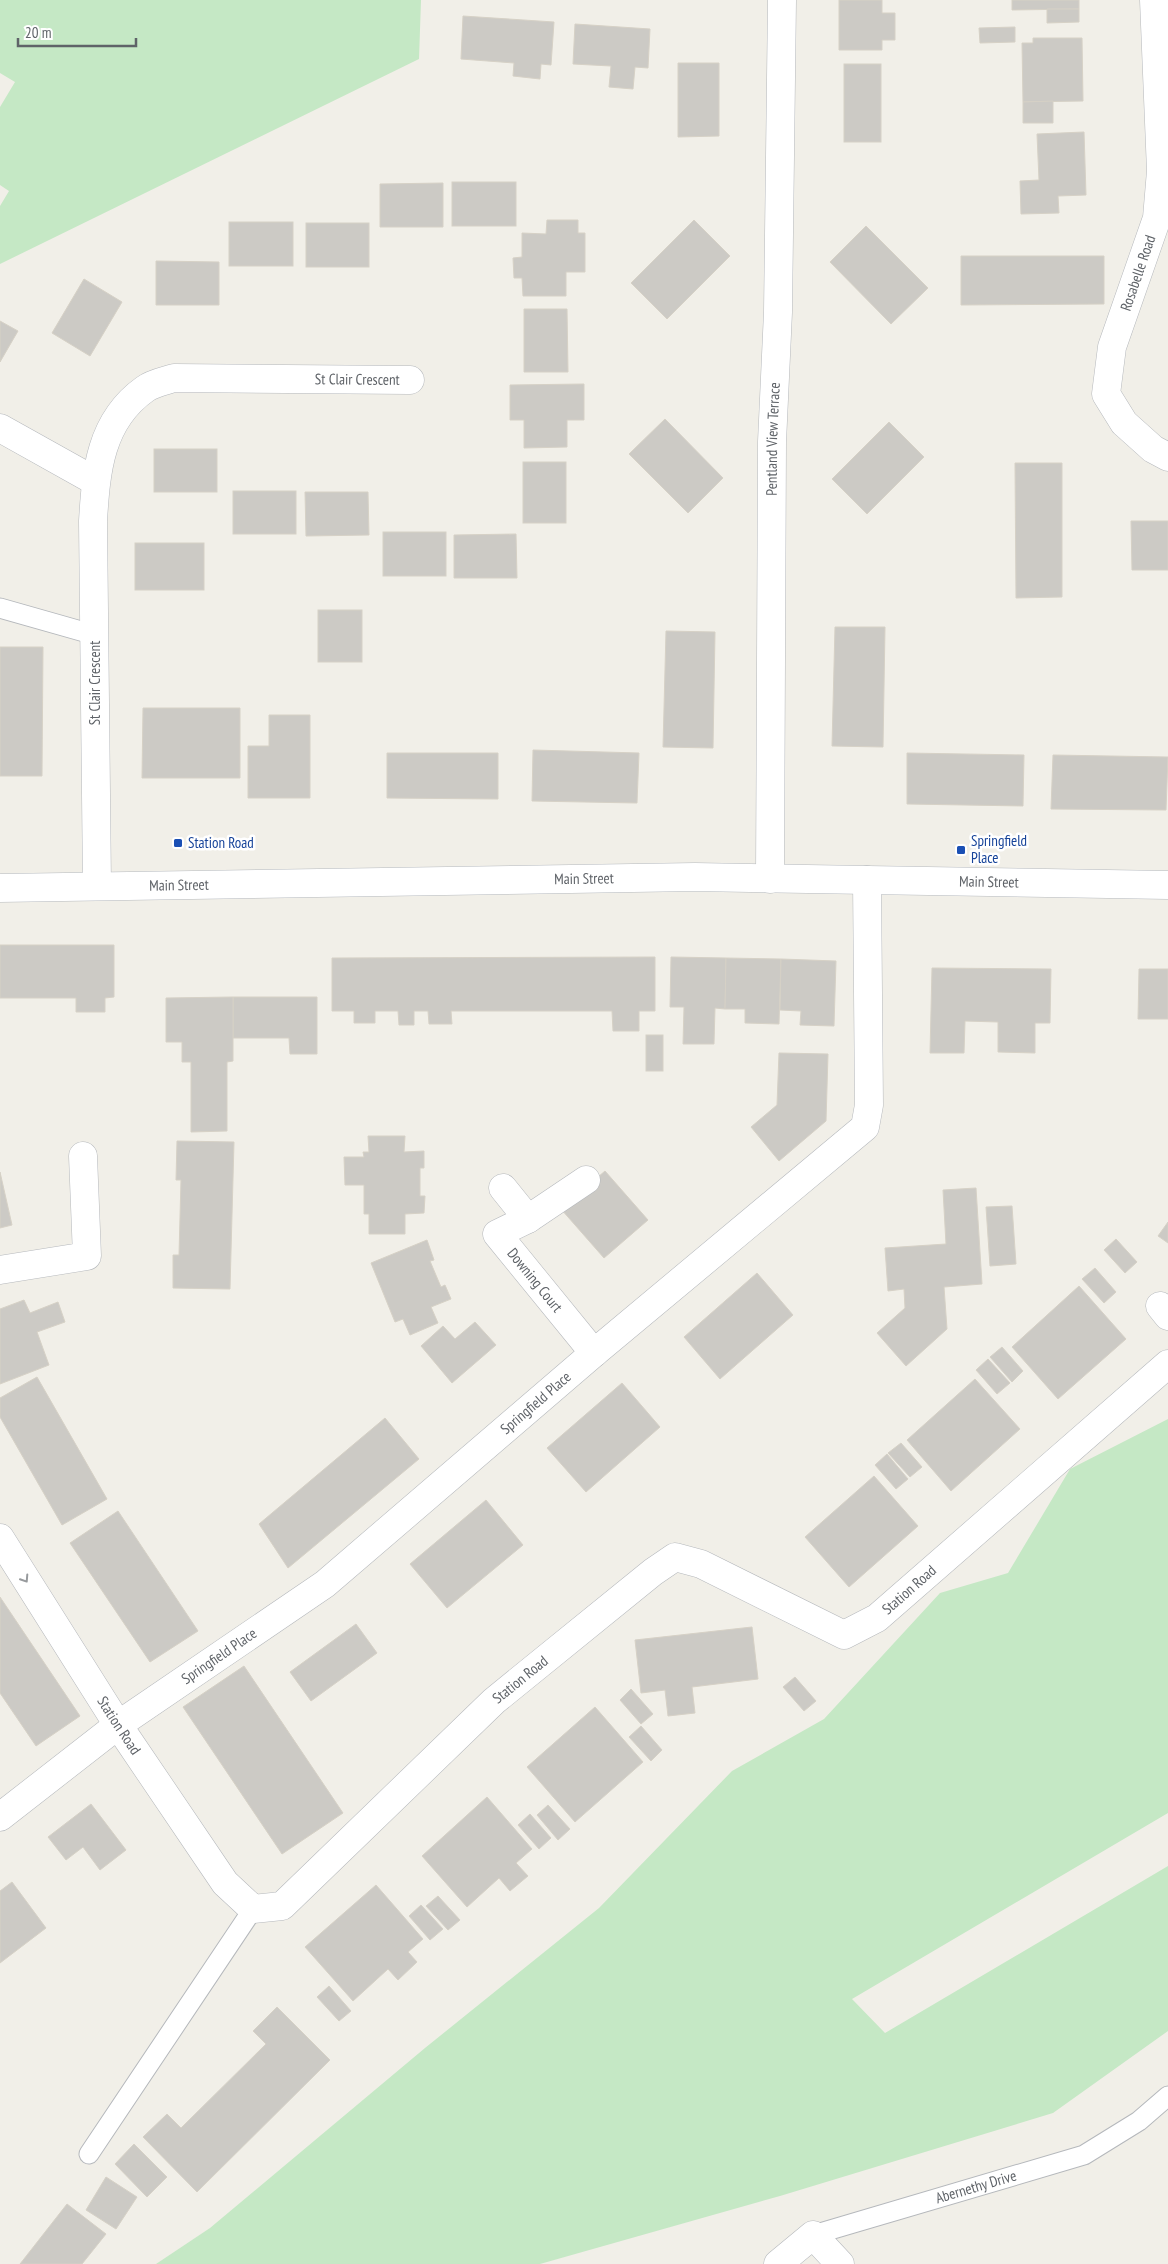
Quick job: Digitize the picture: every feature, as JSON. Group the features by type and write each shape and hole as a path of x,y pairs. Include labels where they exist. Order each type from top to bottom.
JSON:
{"street":[{"name":"Pentland View Terrace","path":"770,879 772,442 778,312 782,0"},
{"name":"Rosabelle Road","path":"1154,0 1161,171 1157,218 1112,347 1106,394 1124,423 1153,449 1168,457"},
{"name":"St Clair Crescent","path":"97,885 92,521 96,481 104,442 120,410 146,388 174,378 410,380"},
{"path":"0,428 96,481"},
{"name":"Main Street","path":"0,888 97,885 695,878 1168,885"},
{"name":"Springfield Place","path":"0,1817 118,1725 325,1584 594,1353 865,1127 869,1105 867,880"},
{"path":"0,1270 87,1256 83,1156"},
{"name":"Downing Court","path":"586,1180 528,1219 497,1234 594,1353"},
{"path":"503,1188 528,1219"},
{"name":"Station Road","path":"0,1538 118,1725 225,1883 253,1909 282,1906 494,1701 652,1572 675,1557 701,1564 844,1635 877,1618 1168,1364"},
{"path":"813,2235 840,2264"},
{"name":"Abernethy Drive","path":"778,2264 813,2235"}],"lane":[{"path":"0,608 95,635"},
{"path":"89,2154 253,1909"},
{"name":"Abernethy Drive","path":"813,2235 1084,2155 1139,2121 1168,2096"}],"green space":[{"path":"0,0 421,0 419,59 0,264 0,206 9,191 0,185 0,107 15,82 0,73"},
{"path":"1168,1419 1168,1813 852,1999 885,2033 1168,1866 1168,2031 1053,2113 780,2196 540,2264 156,2264 210,2228 425,2048 599,1908 732,1771 824,1719 940,1593 1008,1573 1070,1469"}],"building":[{"path":"839,0 882,0 882,13 895,13 895,40 882,40 882,50 839,50"},
{"path":"1012,0 1079,0 1079,9 1012,10"},
{"path":"1047,9 1079,9 1079,22 1047,23"},
{"path":"463,16 554,22 551,65 541,64 540,79 513,76 514,63 461,59"},
{"path":"575,24 650,29 648,68 635,67 633,89 609,87 611,66 573,64"},
{"path":"1015,27 1015,42 980,43 979,28"},
{"path":"1033,38 1082,38 1083,101 1023,102 1022,43 1033,43"},
{"path":"678,63 719,63 719,136 678,137"},
{"path":"844,64 881,64 881,142 844,142"},
{"path":"1053,101 1053,123 1023,123 1023,102"},
{"path":"1084,132 1086,195 1058,196 1059,213 1021,214 1020,181 1039,180 1037,134"},
{"path":"452,182 516,182 516,226 452,226"},
{"path":"443,183 443,227 380,227 380,184"},
{"path":"547,220 578,220 578,233 585,233 585,272 566,272 566,296 523,296 522,278 514,278 513,258 522,257 522,233 546,234"},
{"path":"694,220 730,256 667,319 631,283"},
{"path":"229,222 293,222 293,266 229,266"},
{"path":"306,223 369,223 369,267 306,267"},
{"path":"866,226 928,288 891,324 830,262"},
{"path":"961,256 1104,256 1104,304 961,305"},
{"path":"156,261 219,262 219,305 156,305"},
{"path":"84,279 122,302 90,356 52,333"},
{"path":"524,309 567,309 568,372 524,372"},
{"path":"0,321 18,331 0,362"},
{"path":"584,384 584,420 567,420 567,447 524,448 524,420 510,420 510,385"},
{"path":"665,419 723,478 688,513 629,454"},
{"path":"889,422 924,457 867,514 832,479"},
{"path":"154,449 217,449 217,492 154,492"},
{"path":"523,462 566,462 566,523 523,523"},
{"path":"1015,463 1062,463 1062,597 1016,598"},
{"path":"233,491 296,491 296,534 233,534"},
{"path":"305,492 368,492 369,535 306,536"},
{"path":"1131,521 1168,521 1168,570 1132,570"},
{"path":"383,532 446,532 446,576 383,576"},
{"path":"516,534 517,578 454,578 454,535"},
{"path":"135,543 204,543 204,590 135,590"},
{"path":"318,610 362,610 362,662 318,662"},
{"path":"835,627 885,627 883,747 832,746"},
{"path":"666,631 715,632 713,748 663,747"},
{"path":"0,647 43,647 42,776 0,776"},
{"path":"143,708 240,708 240,778 142,778"},
{"path":"269,715 310,715 310,798 248,798 248,746 269,746"},
{"path":"533,750 639,753 637,803 532,801"},
{"path":"387,753 498,753 498,799 387,798"},
{"path":"907,753 1024,755 1023,806 907,804"},
{"path":"1053,755 1168,757 1166,810 1051,809"},
{"path":"0,945 114,945 114,997 105,998 105,1012 76,1012 76,998 0,998"},
{"path":"655,957 655,1011 639,1011 639,1031 613,1031 612,1011 451,1011 452,1024 429,1024 428,1011 414,1011 414,1025 399,1025 398,1011 375,1011 375,1023 354,1023 354,1011 332,1011 332,958"},
{"path":"671,957 726,958 725,1009 715,1008 714,1044 683,1044 684,1007 670,1007"},
{"path":"726,958 781,959 779,1024 745,1023 745,1009 725,1009"},
{"path":"781,959 836,961 834,1026 800,1025 801,1011 780,1010"},
{"path":"932,968 1051,969 1050,1023 1035,1023 1035,1053 998,1052 998,1022 965,1021 964,1053 930,1053"},
{"path":"1139,969 1168,969 1168,1019 1138,1019"},
{"path":"233,997 317,997 317,1054 290,1054 289,1038 233,1038"},
{"path":"233,997 233,1061 227,1062 227,1131 191,1132 191,1062 182,1062 182,1042 166,1042 166,998"},
{"path":"646,1035 663,1035 663,1071 646,1071"},
{"path":"779,1053 828,1054 826,1121 779,1161 751,1127 777,1105"},
{"path":"368,1136 405,1136 404,1152 424,1151 424,1168 420,1168 420,1196 425,1196 424,1213 405,1214 405,1234 369,1234 369,1214 364,1214 364,1185 345,1185 344,1157 364,1157 363,1152 369,1152"},
{"path":"177,1141 234,1142 230,1289 173,1288 173,1255 179,1255 181,1180 176,1180"},
{"path":"605,1171 648,1220 604,1258 561,1209"},
{"path":"0,1172 12,1225 0,1228"},
{"path":"976,1188 982,1284 944,1287 947,1329 906,1366 877,1333 905,1308 904,1289 888,1291 885,1248 946,1244 943,1190"},
{"path":"1012,1206 1016,1264 990,1266 986,1207"},
{"path":"1168,1222 1168,1243 1158,1236"},
{"path":"1116,1239 1137,1262 1125,1273 1104,1250"},
{"path":"427,1240 434,1260 430,1261 441,1287 445,1285 451,1299 431,1307 438,1323 410,1335 403,1319 395,1322 371,1263"},
{"path":"1095,1268 1116,1292 1104,1303 1082,1279"},
{"path":"757,1273 793,1315 720,1379 684,1337"},
{"path":"1079,1286 1126,1339 1058,1399 1012,1347"},
{"path":"24,1300 30,1313 58,1302 65,1322 37,1332 49,1365 0,1384 0,1309"},
{"path":"475,1322 496,1345 452,1383 421,1346 443,1326 455,1339"},
{"path":"1002,1347 1023,1371 1012,1382 990,1357"},
{"path":"988,1359 1010,1383 997,1394 976,1370"},
{"path":"37,1377 107,1499 62,1525 0,1417 0,1398"},
{"path":"975,1379 1020,1429 951,1491 907,1440"},
{"path":"622,1383 660,1427 586,1492 547,1448"},
{"path":"385,1418 419,1459 288,1568 259,1524"},
{"path":"901,1443 922,1467 910,1477 888,1453"},
{"path":"887,1454 908,1479 896,1489 875,1465"},
{"path":"874,1476 918,1526 849,1587 805,1537"},
{"path":"486,1500 523,1545 447,1608 410,1564"},
{"path":"118,1511 198,1631 150,1662 70,1543"},
{"path":"0,1597 80,1716 36,1746 0,1693"},
{"path":"356,1624 377,1653 311,1701 290,1672"},
{"path":"752,1627 758,1679 692,1687 695,1713 668,1716 665,1690 641,1693 635,1640"},
{"path":"244,1666 343,1813 282,1854 183,1707"},
{"path":"795,1677 816,1701 804,1711 783,1687"},
{"path":"631,1689 653,1714 641,1724 620,1700"},
{"path":"595,1707 643,1762 575,1822 527,1767"},
{"path":"641,1726 662,1750 651,1761 629,1737"},
{"path":"487,1797 532,1849 516,1863 528,1876 510,1891 499,1878 467,1907 422,1856"},
{"path":"91,1804 126,1850 100,1870 83,1847 66,1860 48,1837"},
{"path":"548,1805 570,1829 558,1840 537,1815"},
{"path":"530,1814 551,1838 539,1849 518,1825"},
{"path":"12,1882 46,1928 0,1963 0,1891"},
{"path":"376,1885 423,1939 408,1952 417,1962 398,1980 388,1969 353,2001 305,1947"},
{"path":"438,1896 460,1920 448,1930 426,1906"},
{"path":"421,1905 443,1929 430,1940 409,1916"},
{"path":"329,1986 351,2011 339,2021 317,1997"},
{"path":"277,2007 330,2060 197,2192 143,2137 167,2114 181,2128 266,2044 253,2031"},
{"path":"134,2144 167,2177 147,2197 115,2164"},
{"path":"106,2177 137,2197 116,2229 86,2210"},
{"path":"67,2204 106,2234 82,2264 20,2264"}],"place":[{"name":"Station Road","path":"178,843"},
{"name":"Springfield Place","path":"961,850"}]}
